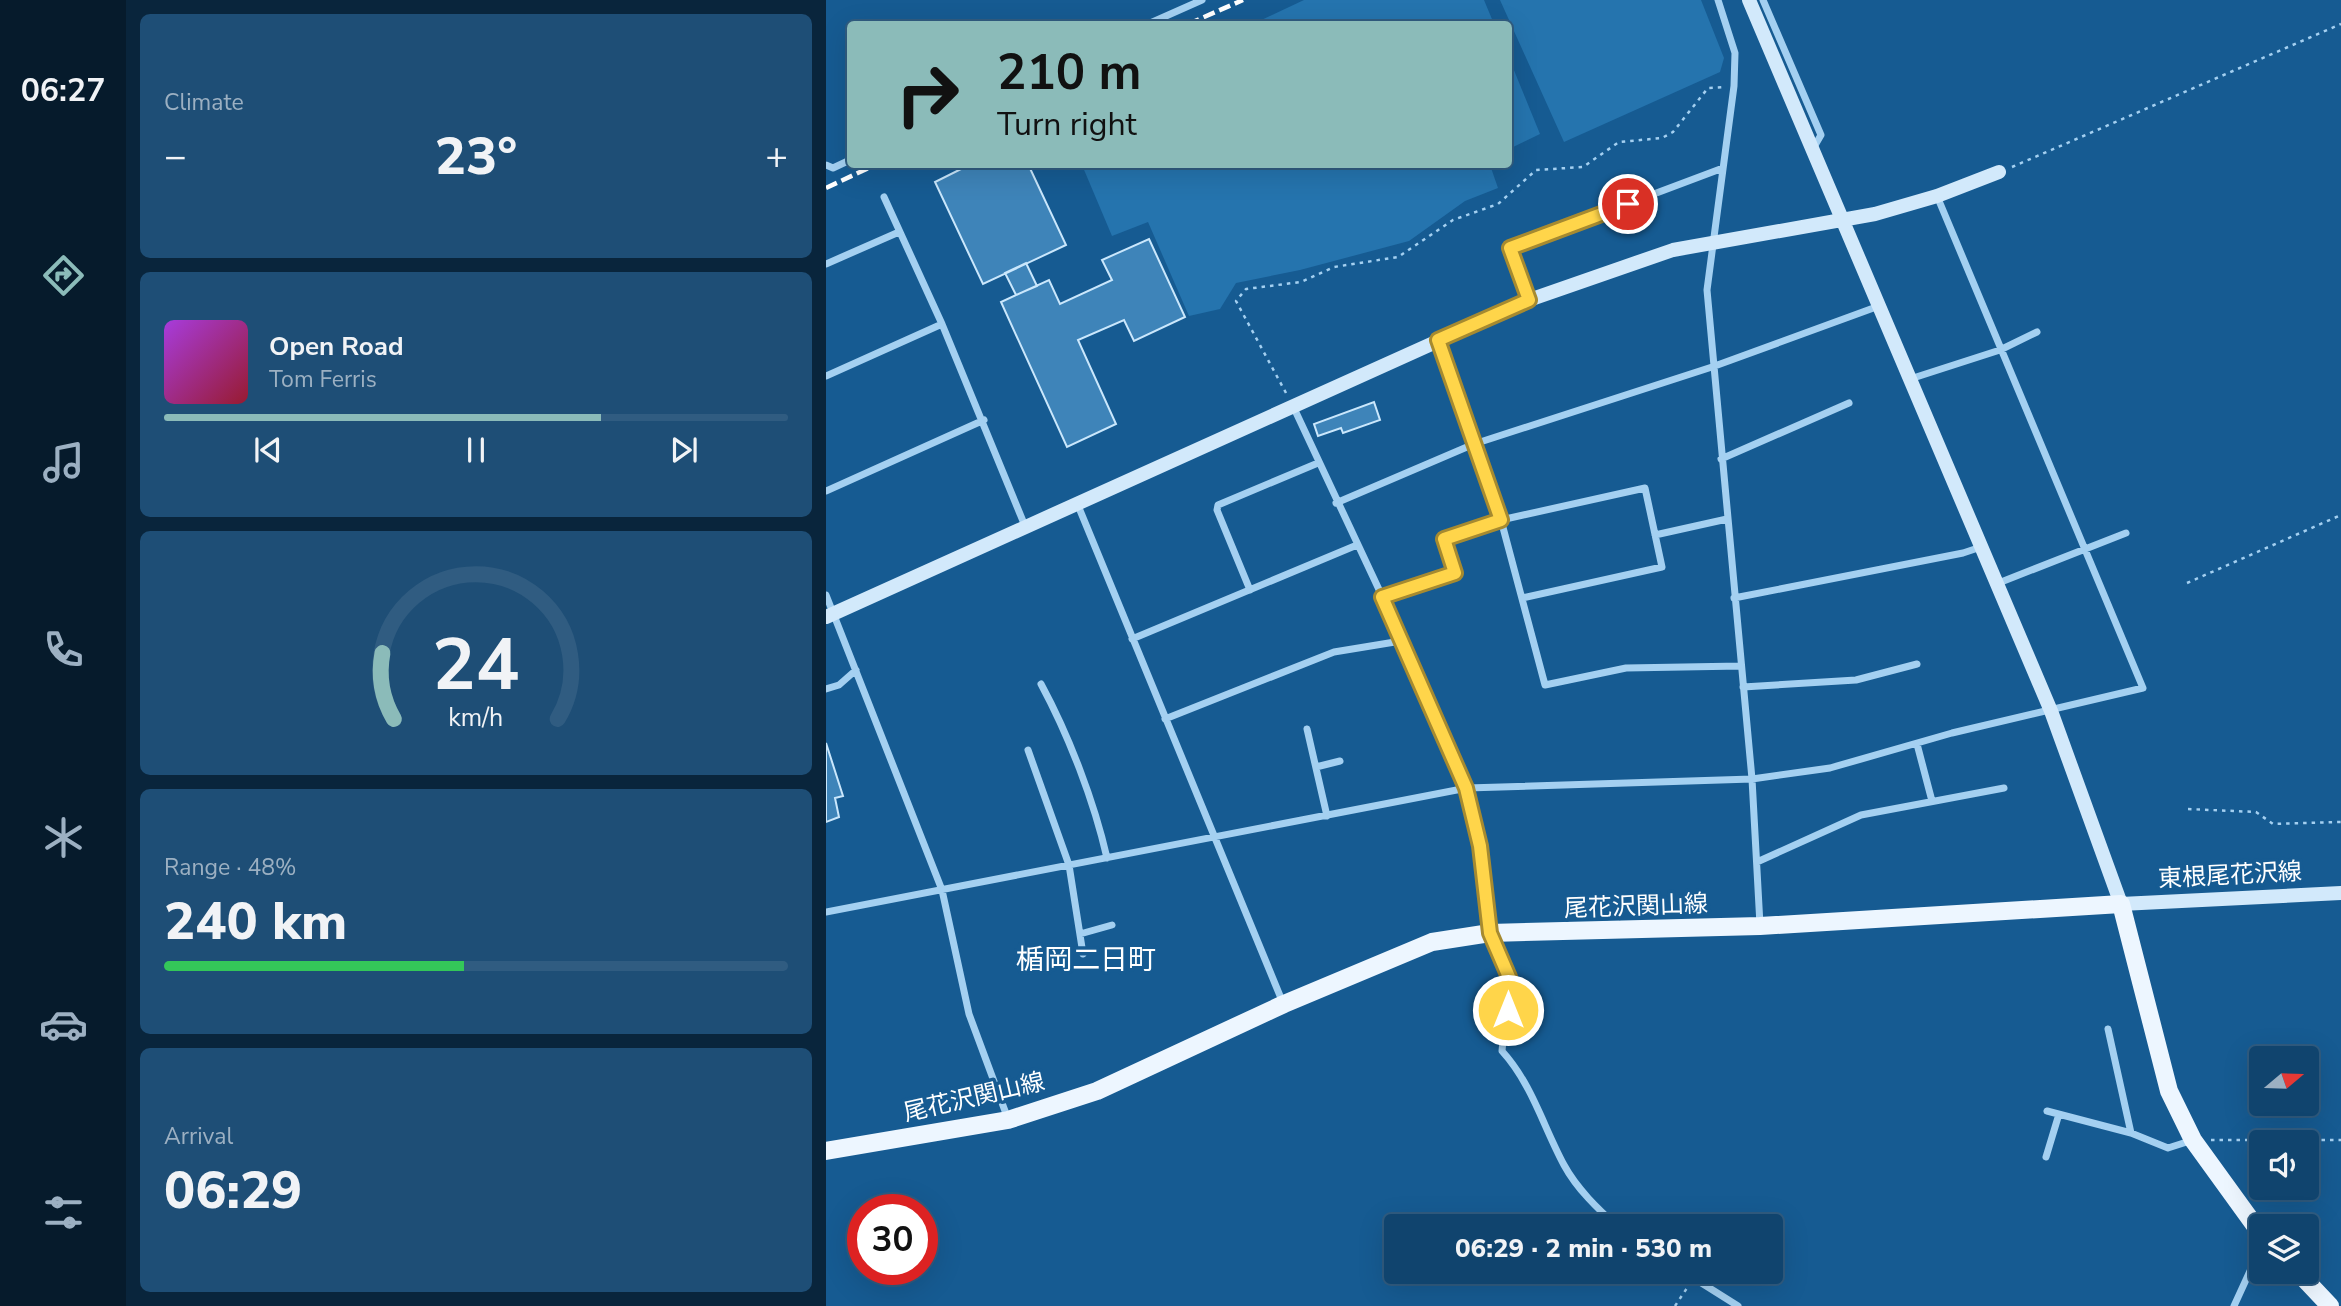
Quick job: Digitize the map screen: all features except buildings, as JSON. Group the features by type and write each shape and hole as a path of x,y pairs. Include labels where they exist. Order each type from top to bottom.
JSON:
{"main road":[{"name":"尾花沢関山線","path":"826,1151 1009,1120 1097,1091 1284,1004 1432,942 1490,933 1760,926 2121,904"},
{"path":"2121,904 2169,1091 2193,1140 2249,1217"},
{"path":"2309,1284 2330,1306"}],"street":[{"path":"1155,21 1202,0"},
{"path":"1717,0 1735,53 1734,86 1711,242 1707,290 1752,779 1760,926"},
{"path":"1749,0 1814,146 1842,222 2051,711 2121,904"},
{"path":"1763,0 1821,135 1814,146"},
{"path":"826,165 833,168 847,161"},
{"path":"1529,300 1510,248 1723,168"},
{"path":"830,615 1529,300 1611,270 1711,242 1842,222 1937,196 1999,172"},
{"path":"826,912 1466,788 1752,779 1830,768 1952,733 2143,688 1937,196"},
{"path":"884,197 984,420 1025,526"},
{"path":"826,264 899,232"},
{"path":"1336,503 1475,444 1712,367 1879,306"},
{"path":"826,376 942,324"},
{"path":"1910,379 2000,349 2037,332"},
{"path":"1438,340 1501,520 1545,685 1626,668 1741,666"},
{"path":"1721,459 1849,403"},
{"path":"1293,405 1466,788 1480,846 1490,933 1509,977 1502,1051 1521,1072 1565,1168 1593,1205 1603,1214"},
{"path":"826,491 984,420"},
{"path":"1250,590 1217,510 1218,505 1318,463"},
{"path":"1382,597 1455,573 1444,539 1501,520 1645,488 1662,567 1522,598"},
{"path":"1076,502 1284,1004"},
{"path":"1655,535 1727,519"},
{"path":"1996,584 2126,533"},
{"path":"1132,639 1357,545"},
{"path":"1734,598 1963,553 1981,547"},
{"path":"826,594 830,615 856,670 942,890 970,1014 1009,1120"},
{"path":"1166,719 1334,652 1401,641"},
{"path":"1743,687 1856,680 1917,663"},
{"path":"826,689 839,685 856,670"},
{"path":"1041,684 1061,721 1083,785 1097,813 1107,858"},
{"path":"1307,729 1327,816"},
{"path":"1917,744 1932,802"},
{"path":"1028,750 1069,865 1083,954"},
{"path":"1316,767 1340,761"},
{"path":"1757,862 1861,815 2004,788"},
{"name":"東根尾花沢線","path":"2121,904 2341,893"},
{"path":"1080,934 1112,925"},
{"path":"2108,1029 2132,1133"},
{"path":"2047,1111 2132,1133 2168,1148 2193,1140"},
{"path":"2046,1157 2059,1114"},
{"path":"2234,1306 2249,1273"},
{"path":"1703,1284 1738,1306"}],"path":[{"path":"1999,172 2341,24"},
{"path":"1293,405 1236,301 1246,289 1301,282 1334,267 1398,257 1453,220 1499,204 1536,170 1583,167 1619,142 1662,138 1673,132 1708,88 1734,86"},
{"path":"2187,583 2341,515"},
{"path":"2188,809 2256,811 2273,824 2341,822"},
{"path":"2193,1140 2341,1140"},
{"path":"1675,1306 1689,1284"}],"shaded area":[{"path":"1304,0 1484,0 1493,21 1259,21"},
{"path":"1500,0 1701,0 1724,58 1720,72 1564,142 1512,27 1512,21 1509,21"},
{"path":"1512,65 1540,134 1512,147"},
{"path":"1083,168 1491,168 1498,188 1465,201 1409,241 1300,270 1236,283 1220,309 1189,316 1148,222 1112,236"}],"railway":[{"path":"1195,21 1243,0"},
{"path":"826,188 868,168"}],"district":[{"name":"楯岡二日町","path":"1086,960"}],"route":[{"path":"1508,1010 1509,977 1490,933 1480,846 1466,788 1382,597 1455,573 1444,539 1501,520 1438,340 1529,300 1510,248 1628,204"}]}
